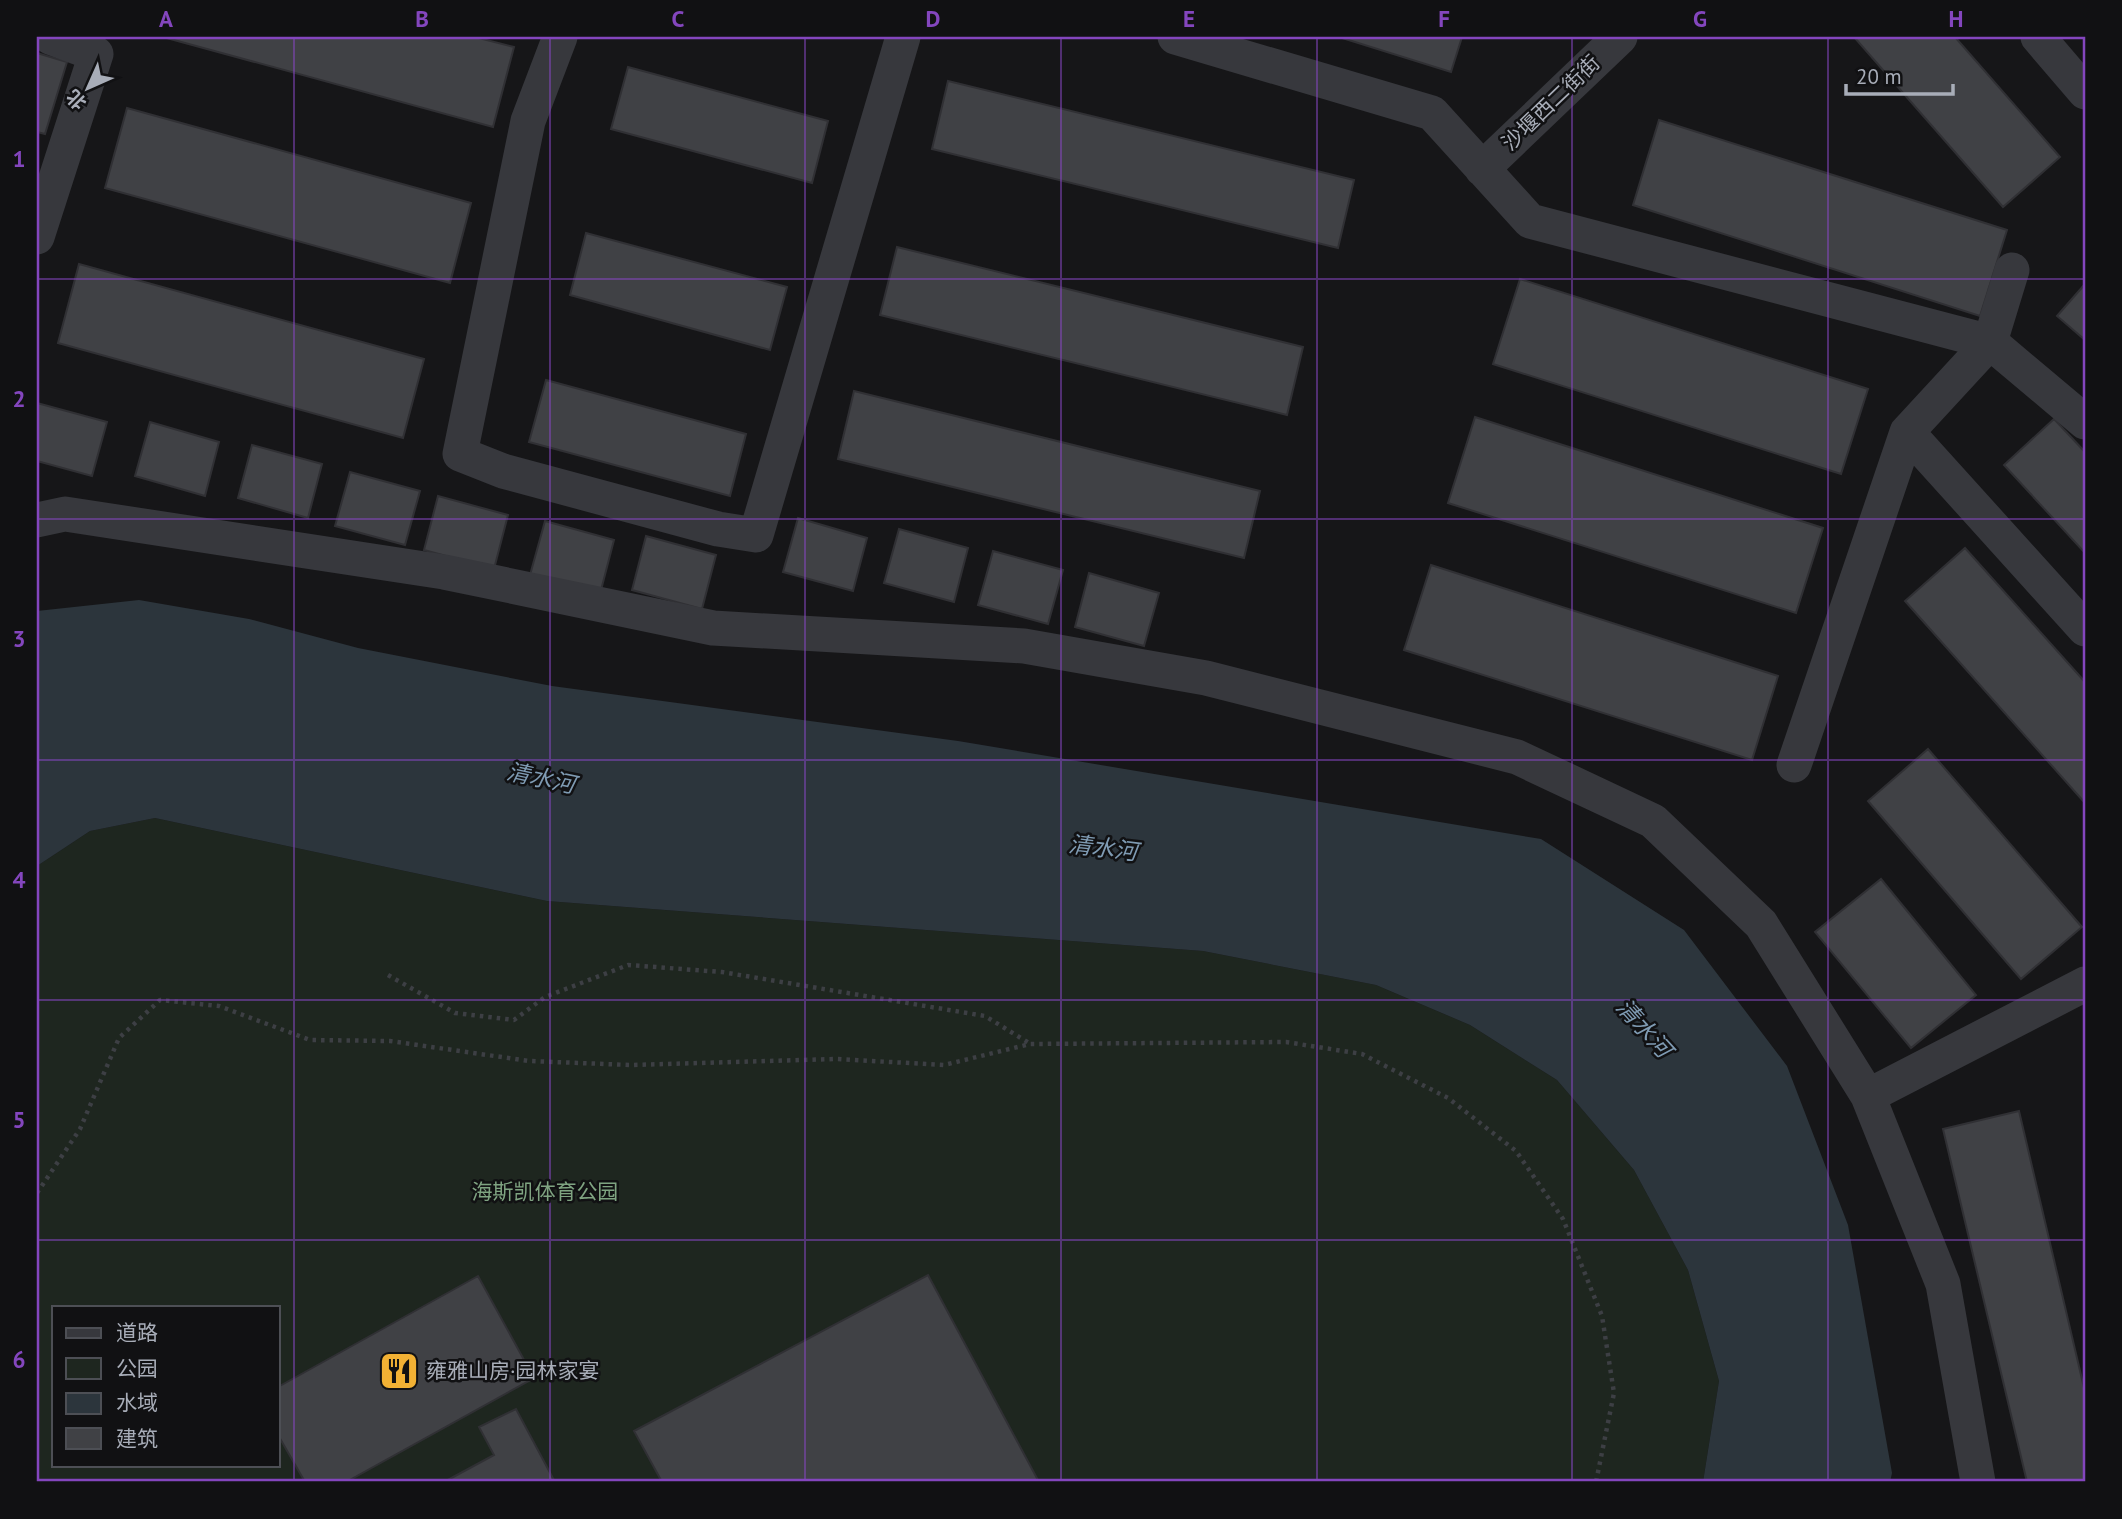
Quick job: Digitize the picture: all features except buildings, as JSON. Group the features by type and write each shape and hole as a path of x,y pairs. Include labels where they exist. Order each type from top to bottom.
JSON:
{"street":[{"path":"37,237 96,54 50,37"},
{"path":"561,37 528,121 460,454 503,471 718,528 756,535 903,37"},
{"path":"1175,37 1432,113 1530,221 1990,342 2085,422"},
{"name":"沙堰西二街街","path":"1482,169 1620,37"},
{"path":"2038,37 2085,92"},
{"path":"1794,765 1907,432 1990,342 2012,270"},
{"path":"1907,432 2085,629"},
{"path":"37,520 65,514 431,569 713,628 1024,646 1206,678 1517,757 1653,821 1761,924 1868,1096 1943,1284 1978,1482"},
{"path":"1868,1096 2085,984"}],"path":[{"path":"388,975 455,1013 514,1020 545,997 628,965 722,972 985,1016 1030,1044"},
{"path":"37,1193 80,1129 119,1038 160,1000 219,1006 310,1040 390,1041 529,1061 630,1065 836,1059 944,1065 1030,1044 1286,1042 1362,1054 1448,1098 1516,1151 1563,1219 1602,1316 1614,1393 1596,1482"}],"green space":[{"name":"海斯凯体育公园","path":"155,818 547,901 1203,951 1376,985 1470,1025 1557,1080 1634,1170 1688,1270 1719,1381 1703,1482 37,1482 37,866 90,831"}],"water":[{"name":"清水河","path":"139,600 249,619 358,648 552,686 958,741 1541,839 1684,930 1787,1066 1848,1225 1892,1473 1890,1482 1703,1482 1719,1381 1688,1270 1634,1170 1557,1080 1470,1025 1376,985 1203,951 547,901 155,818 90,831 37,866 37,611"}],"place":[{"name":"雍雅山房·园林家宴","path":"399,1371"}]}
